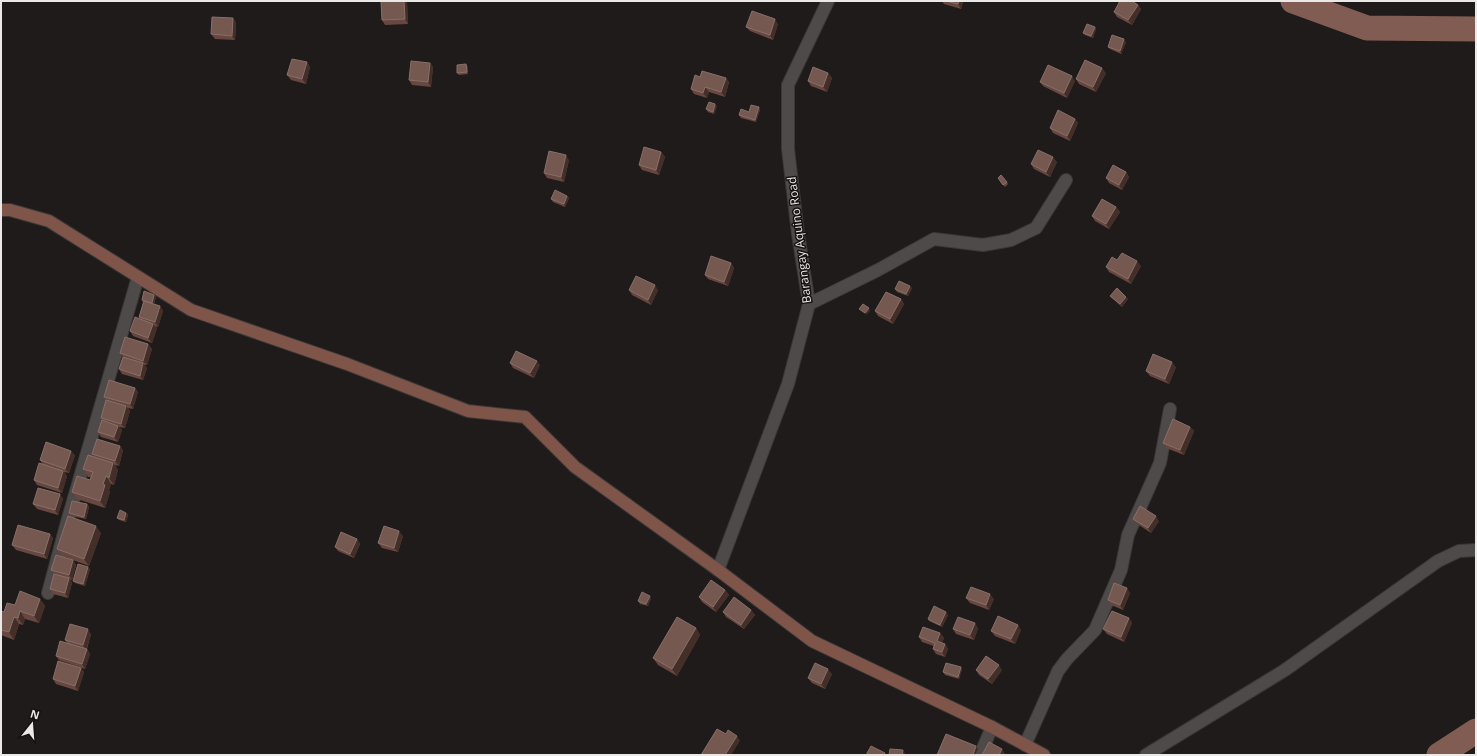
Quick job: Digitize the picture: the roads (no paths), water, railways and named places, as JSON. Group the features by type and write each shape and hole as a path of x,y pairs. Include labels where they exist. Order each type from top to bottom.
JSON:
{"street":[{"name":"Barangay Aquino Road","path":"718,570 788,384 809,304 798,234 788,149 788,85 828,1"},
{"path":"809,304 878,270 934,239 983,245 1011,240 1036,228 1066,180"},
{"path":"1,210 10,210 49,221 192,310 347,364 468,411 525,417 575,467 718,570 812,641 992,727 1044,755"},
{"path":"48,593 138,277"},
{"path":"1025,745 1058,671 1067,659 1095,630 1121,570 1128,535 1160,463 1170,409"},
{"path":"1146,755 1285,670 1438,561 1459,551 1476,550"},
{"path":"980,755 992,727"}],"waterway":[{"path":"1293,1 1367,28 1476,29"},
{"path":"1439,755 1476,731"}]}
